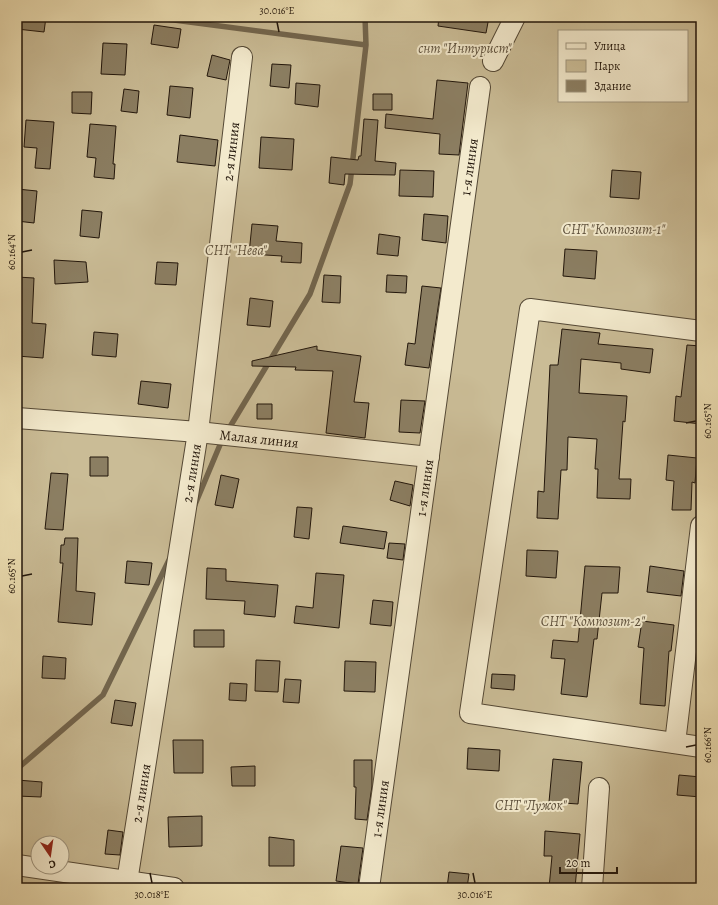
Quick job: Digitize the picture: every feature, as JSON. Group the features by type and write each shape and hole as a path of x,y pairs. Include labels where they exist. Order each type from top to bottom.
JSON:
{"street":[{"path":"493,61 515,17"},
{"name":"2-я линия","path":"126,885 205,433 242,57"},
{"name":"1-я линия","path":"369,888 480,87"},
{"path":"701,330 530,309 470,713 701,747"},
{"name":"Малая линия","path":"17,418 205,433 429,457"},
{"path":"675,743 701,526"},
{"path":"592,888 599,788"},
{"path":"17,865 126,885 174,888"}],"green space":[{"path":"17,17 701,17 701,888 17,888"}],"building":[{"path":"17,17 46,17 44,32 17,29"},
{"path":"439,17 489,17 486,33 438,26"},
{"path":"154,25 181,29 178,48 151,44"},
{"path":"103,43 127,44 125,75 101,74"},
{"path":"212,55 230,60 226,80 207,76"},
{"path":"272,64 291,65 289,88 270,86"},
{"path":"437,80 468,83 459,155 439,154 440,134 385,128 386,114 433,119"},
{"path":"296,83 320,85 318,107 295,104"},
{"path":"170,86 193,88 190,118 167,115"},
{"path":"124,89 139,91 137,113 121,111"},
{"path":"72,92 92,92 91,114 72,113"},
{"path":"373,94 392,94 392,110 373,110"},
{"path":"364,119 378,120 375,161 396,163 395,175 345,174 344,185 329,183 331,157 358,160 359,156 361,156"},
{"path":"26,120 54,122 50,169 35,168 37,148 24,147"},
{"path":"90,124 116,126 113,164 115,164 114,179 94,177 96,158 87,157"},
{"path":"180,135 218,140 215,166 177,162"},
{"path":"261,137 294,139 292,170 259,168"},
{"path":"400,170 434,171 433,197 399,196"},
{"path":"612,170 641,172 639,199 610,197"},
{"path":"17,189 37,191 34,223 17,221"},
{"path":"82,210 102,212 99,238 80,236"},
{"path":"424,214 448,216 446,243 422,240"},
{"path":"252,224 278,226 276,241 302,243 301,263 281,262 282,256 249,254"},
{"path":"379,234 400,237 398,256 377,254"},
{"path":"565,249 597,251 595,279 563,276"},
{"path":"54,260 86,262 88,282 55,284"},
{"path":"157,262 178,263 176,285 155,284"},
{"path":"324,275 341,276 340,303 322,302"},
{"path":"387,275 407,276 406,293 386,292"},
{"path":"17,277 34,278 32,323 46,324 43,358 17,356"},
{"path":"422,286 441,288 429,368 405,365 408,343 415,344"},
{"path":"250,298 273,301 270,327 247,325"},
{"path":"562,329 600,333 598,344 653,349 650,373 621,369 621,363 581,359 579,393 627,396 625,422 623,421 619,479 631,479 630,499 597,498 598,469 595,469 597,439 568,437 567,470 561,470 558,519 537,518 538,491 544,492 550,365 558,365"},
{"path":"94,332 118,334 116,357 92,355"},
{"path":"687,345 701,346 701,424 674,421 676,396 681,397"},
{"path":"317,346 317,350 361,356 354,402 369,403 365,438 326,433 333,371 295,370 296,367 252,366 252,361"},
{"path":"141,381 171,384 168,408 138,404"},
{"path":"401,400 425,401 420,433 399,432"},
{"path":"257,404 272,404 272,419 257,419"},
{"path":"668,455 697,458 695,483 692,482 691,510 672,510 674,481 666,480"},
{"path":"90,457 108,457 108,476 90,476"},
{"path":"51,473 68,474 63,530 45,529"},
{"path":"221,475 239,479 233,508 215,505"},
{"path":"395,481 413,485 410,506 390,500"},
{"path":"297,507 312,508 309,539 294,537"},
{"path":"343,526 387,532 384,549 340,543"},
{"path":"65,538 78,538 76,591 95,593 92,625 58,622 63,563 60,563 61,545 64,545"},
{"path":"389,543 405,544 403,560 387,558"},
{"path":"527,550 558,551 556,578 526,576"},
{"path":"127,561 152,563 149,585 125,583"},
{"path":"585,566 620,567 618,593 602,593 597,639 594,639 587,697 561,694 565,659 551,658 553,640 578,642"},
{"path":"650,566 684,571 681,596 647,592"},
{"path":"207,568 226,569 226,581 278,585 275,617 244,614 245,601 206,599"},
{"path":"316,573 344,575 339,628 294,623 296,606 313,608"},
{"path":"373,600 393,602 391,626 370,624"},
{"path":"642,621 674,625 671,651 669,651 665,706 640,704 644,648 638,647"},
{"path":"194,630 224,630 224,647 194,647"},
{"path":"43,656 66,658 65,679 42,678"},
{"path":"256,660 280,661 278,692 255,691"},
{"path":"345,661 376,662 375,692 344,691"},
{"path":"492,674 515,675 514,690 491,688"},
{"path":"285,679 301,680 299,703 283,702"},
{"path":"230,683 247,684 246,701 229,700"},
{"path":"115,700 136,703 132,726 111,723"},
{"path":"173,740 203,740 203,773 174,773"},
{"path":"468,748 500,750 499,771 467,769"},
{"path":"553,759 582,762 578,804 549,802"},
{"path":"354,760 372,760 372,786 367,820 355,819 356,787 354,787"},
{"path":"255,766 255,786 232,786 231,767"},
{"path":"679,775 701,777 701,797 677,795"},
{"path":"17,780 42,782 41,797 17,796"},
{"path":"202,816 202,846 169,847 168,817"},
{"path":"108,830 123,832 120,855 105,854"},
{"path":"545,831 580,834 575,888 549,888 552,856 544,856"},
{"path":"269,837 294,840 294,866 269,866"},
{"path":"341,846 363,848 358,884 336,881"},
{"path":"449,872 469,874 467,888 447,888"}],"waterway":[{"path":"151,17 366,45"},
{"path":"194,507 222,440 310,294 350,184 366,45 365,17"},
{"path":"17,769 103,695 169,560"}],"park label":[{"name":"снт \"Интурист\"","path":"465,48"},
{"name":"СНТ \"Композит-1\"","path":"614,229"},
{"name":"СНТ \"Нева\"","path":"236,250"},
{"name":"СНТ \"Композит-2\"","path":"593,621"},
{"name":"СНТ \"Лужок\"","path":"531,805"}]}
